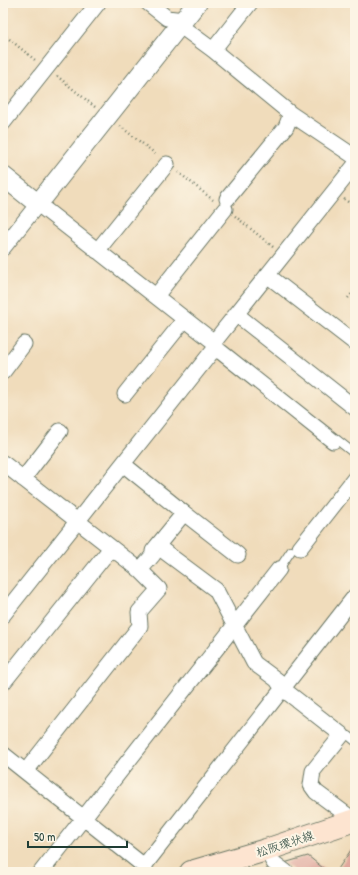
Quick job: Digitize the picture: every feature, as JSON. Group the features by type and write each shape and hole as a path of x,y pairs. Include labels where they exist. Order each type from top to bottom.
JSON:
{"main road":[{"name":"松阪環状線","path":"191,872 266,850 355,820"}],"street":[{"path":"3,123 98,3"},
{"path":"148,3 167,18 182,22 213,50 292,114 355,157"},
{"path":"3,248 197,3"},
{"path":"213,50 250,3"},
{"path":"156,296 286,127 292,114"},
{"path":"97,251 167,164"},
{"path":"3,615 123,464 214,346 236,314 267,274 355,165"},
{"path":"3,176 185,319 220,352 333,441"},
{"path":"267,274 355,343"},
{"path":"236,314 355,408"},
{"path":"125,394 185,319"},
{"path":"3,372 24,344"},
{"path":"23,479 60,431"},
{"path":"3,463 140,570 159,589 140,612 140,626 26,771"},
{"path":"123,464 238,555"},
{"path":"296,550 355,478"},
{"path":"140,570 153,555 153,551 184,513"},
{"path":"157,546 216,590 254,663 276,680 282,689 348,738 313,771 311,785 316,792 355,820"},
{"path":"3,683 111,548"},
{"path":"40,872 279,569"},
{"path":"3,754 84,817 145,869 355,596"},
{"path":"266,850 274,863 286,872"}],"lane":[{"path":"333,441 336,439 355,454"},
{"path":"279,569 296,550"}],"path":[{"path":"107,116 167,164 226,204 283,254"},
{"path":"348,298 355,290"}],"building":[{"path":"351,850 355,852 355,872 342,872 338,869"},
{"path":"308,856 328,872 296,872 284,863"},
{"path":"270,865 277,872 264,872"}]}
